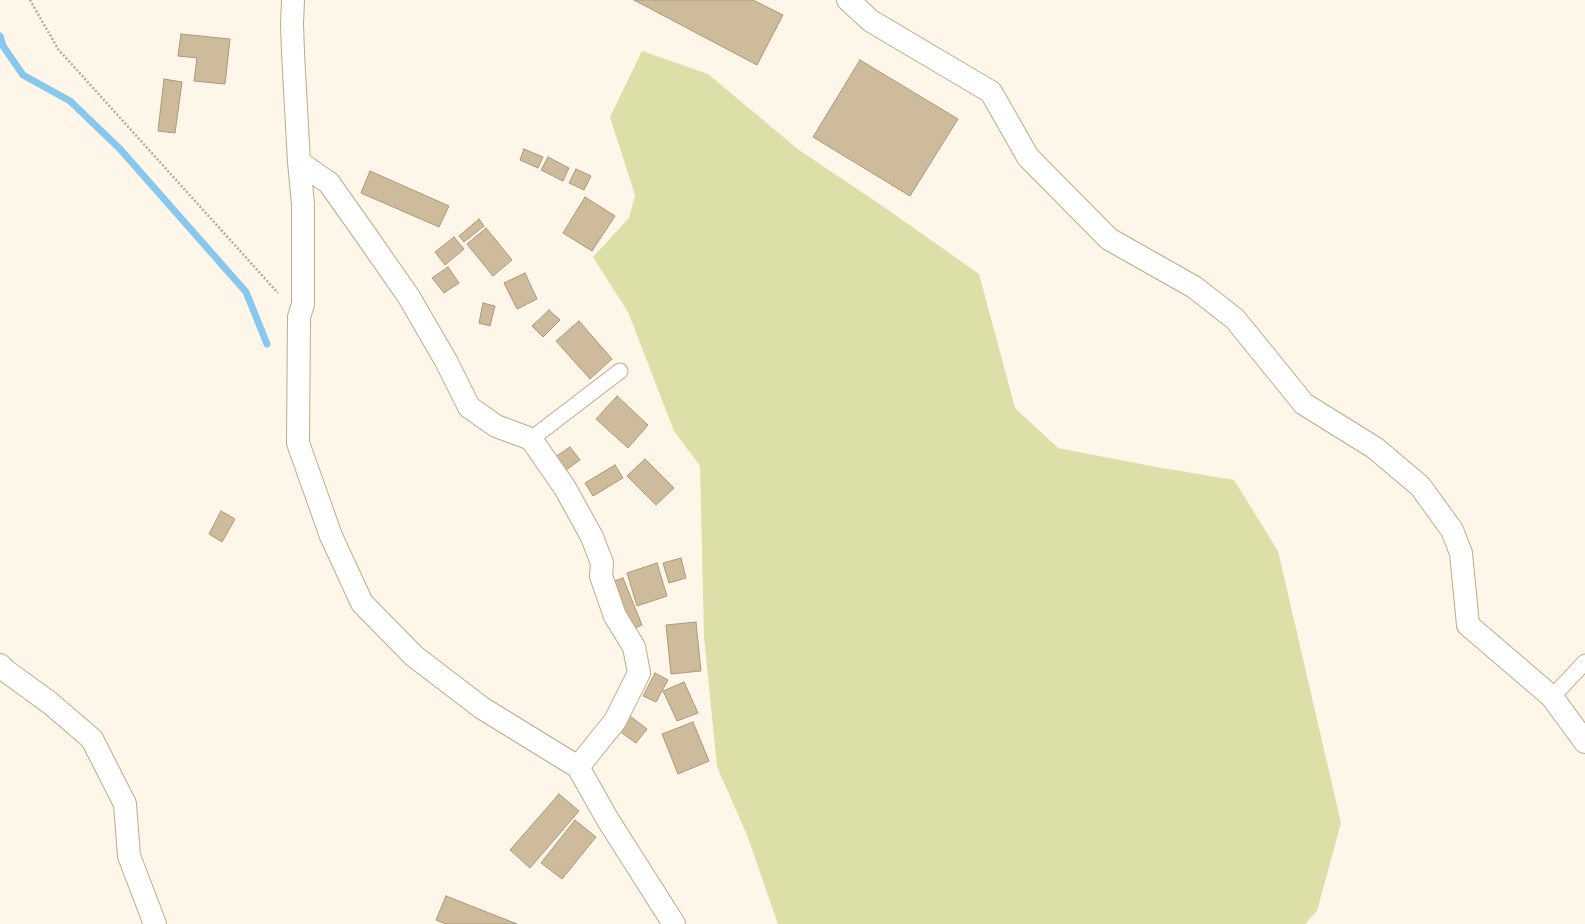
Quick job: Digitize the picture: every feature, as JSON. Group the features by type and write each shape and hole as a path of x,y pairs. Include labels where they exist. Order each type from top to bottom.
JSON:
{"street":[{"path":"293,0 292,24 299,162 303,204 303,304 299,317 298,443 331,536 362,603 414,656 482,708 578,767 608,820 674,924"},
{"path":"848,0 872,21 992,92 1028,157 1109,239 1194,287 1235,320 1304,404 1375,448 1420,486 1452,530 1461,553 1468,625 1552,697 1585,742"},
{"path":"299,162 329,183 409,297 446,361 468,407 496,426 531,439 565,488 592,537 602,563 601,576 615,616 634,647 638,673 614,721 578,767"},
{"path":"0,665 6,671 50,702 92,738 125,804 129,856 155,924"}],"lane":[{"path":"531,439 620,370"},
{"path":"1552,697 1585,662"}],"path":[{"path":"30,0 58,50 299,317"}],"green space":[{"path":"642,51 708,74 799,150 884,207 979,274 1015,408 1058,448 1234,480 1278,551 1341,823 1317,911 1305,924 778,924 747,835 717,767 704,637 700,466 674,431 628,312 593,257 629,218 635,195 610,117"}],"building":[{"path":"634,0 753,0 783,15 757,65"},
{"path":"181,34 230,39 225,84 194,81 197,58 178,56"},
{"path":"860,60 958,119 910,196 813,137"},
{"path":"164,79 182,82 175,133 158,131"},
{"path":"524,149 543,157 538,168 520,160"},
{"path":"548,157 569,168 563,181 541,170"},
{"path":"576,169 591,176 584,190 569,183"},
{"path":"370,171 449,206 439,227 361,193"},
{"path":"585,197 615,216 592,251 563,233"},
{"path":"479,219 484,226 464,242 459,236"},
{"path":"486,228 512,260 493,276 467,244"},
{"path":"454,237 464,249 445,265 435,252"},
{"path":"448,267 459,283 444,293 432,278"},
{"path":"525,273 537,299 517,309 504,283"},
{"path":"483,303 495,306 490,326 479,323"},
{"path":"549,310 560,320 543,337 532,326"},
{"path":"579,321 612,359 590,379 556,341"},
{"path":"617,396 648,425 628,448 596,419"},
{"path":"570,447 580,460 562,473 552,459"},
{"path":"645,459 674,488 656,505 627,476"},
{"path":"615,465 623,478 593,496 585,483"},
{"path":"221,511 235,519 222,542 209,534"},
{"path":"681,558 686,578 669,583 663,563"},
{"path":"657,563 667,596 637,606 627,573"},
{"path":"623,578 642,625 628,631 609,583"},
{"path":"696,622 701,671 671,674 666,625"},
{"path":"655,673 668,680 656,702 643,696"},
{"path":"684,682 698,713 677,721 663,691"},
{"path":"630,716 647,729 636,743 619,731"},
{"path":"693,722 709,761 678,774 662,734"},
{"path":"559,794 579,811 530,868 510,850"},
{"path":"575,820 596,837 562,879 541,863"},
{"path":"446,896 517,924 446,924 436,920"}],"waterway":[{"path":"0,36 3,46 23,75 70,101 120,149 246,292 267,344"}]}
